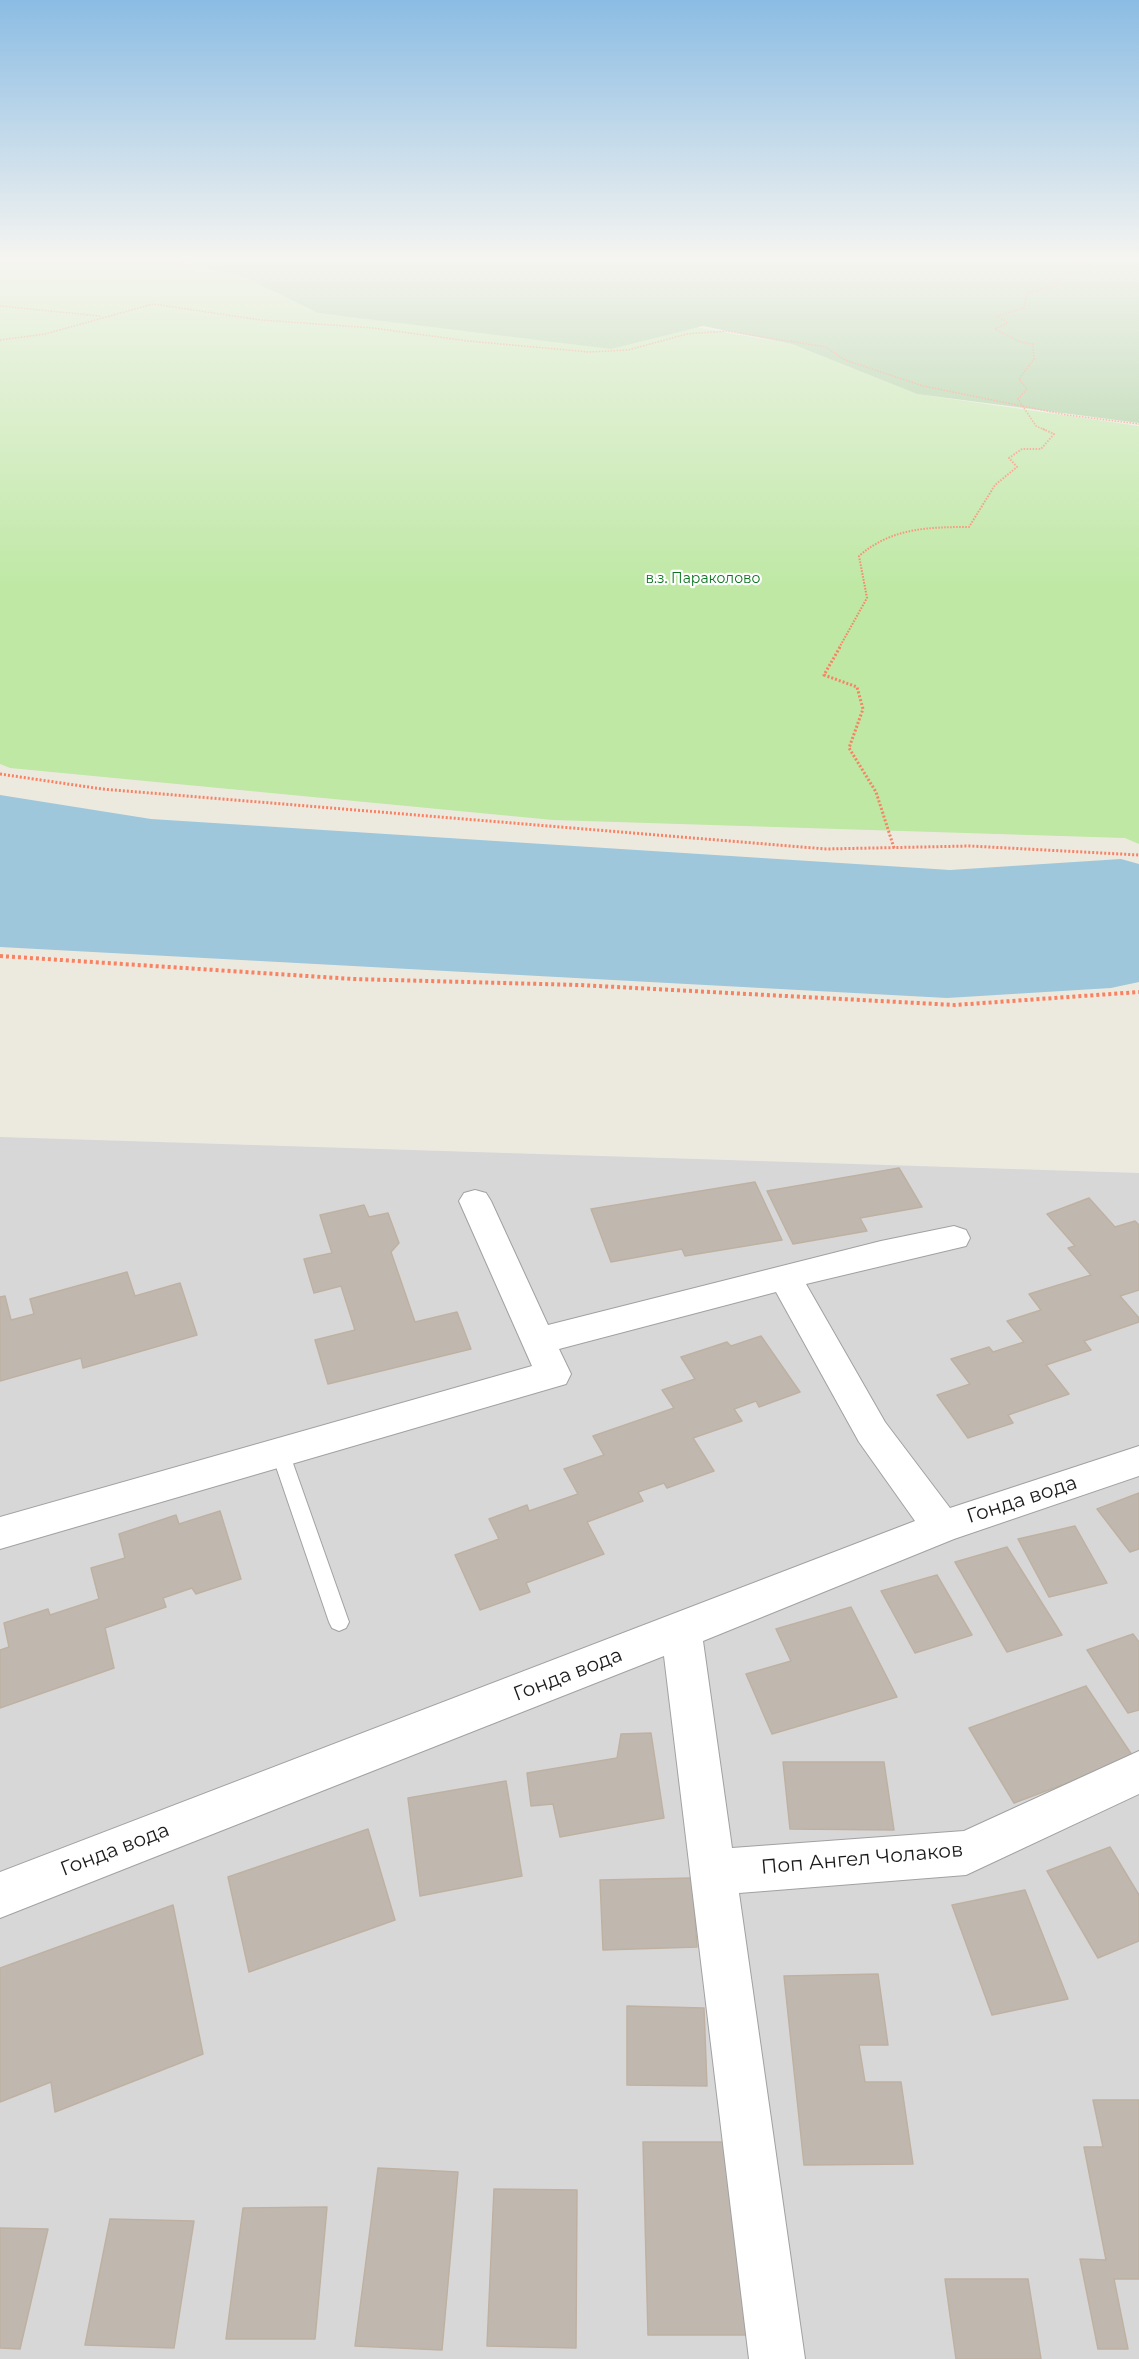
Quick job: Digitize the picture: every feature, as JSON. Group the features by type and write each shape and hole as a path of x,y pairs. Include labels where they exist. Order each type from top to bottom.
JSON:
{"street":[{"path":"0,1533 553,1374 475,1201"},
{"path":"538,1341 881,1252 954,1238"},
{"path":"785,1278 872,1432 942,1527"},
{"name":"Гонда вода","path":"0,1895 681,1631 942,1527 1139,1461"},
{"path":"681,1631 777,2359"},
{"name":"Поп Ангел Чолаков","path":"713,1872 966,1853 1139,1772"}],"lane":[{"path":"280,1452 339,1622"}],"path":[{"path":"873,369 924,386 1067,415 1139,424"},
{"path":"894,848 876,792 849,748 863,709 857,687 824,675 867,598 859,556 872,543 916,527 969,527 995,485 1017,467 1009,458 1022,449 1041,449 1054,434 1036,426 1018,399 1027,389 1019,379 1026,369"},
{"path":"0,774 102,789 826,849 970,846 1139,855"},
{"path":"0,957 352,979 579,985 955,1005 1139,992"}],"shaded area":[{"path":"0,1137 1139,1173 1139,2359 0,2359"}],"green space":[{"name":"в.з. Параколово","path":"0,369 855,369 917,394 1139,426 1139,844 1125,838 553,820 10,768 0,764"},
{"path":"855,369 1139,369 1139,423 917,394"}],"water":[{"path":"0,795 151,819 950,870 1121,859 1139,864 1139,982 1111,988 947,998 0,947"}],"building":[{"path":"899,1168 922,1207 860,1218 867,1231 793,1244 767,1191"},
{"path":"755,1182 782,1240 685,1256 682,1249 611,1262 591,1209"},
{"path":"1089,1198 1115,1227 1135,1221 1139,1225 1139,1290 1120,1296 1139,1318 1139,1322 1084,1341 1091,1350 1046,1365 1069,1394 1008,1415 1013,1423 968,1438 937,1395 970,1384 951,1359 989,1347 993,1352 1024,1342 1007,1321 1041,1310 1029,1294 1091,1275 1068,1248 1075,1246 1047,1214"},
{"path":"364,1205 369,1217 388,1213 399,1243 391,1252 415,1322 457,1312 471,1349 328,1384 315,1340 355,1330 341,1286 314,1293 304,1259 332,1253 320,1215"},
{"path":"127,1272 135,1296 180,1283 197,1335 83,1368 81,1358 0,1381 0,1297 5,1296 11,1320 34,1314 30,1299"},
{"path":"761,1336 800,1392 759,1407 756,1401 734,1409 742,1421 693,1438 714,1471 667,1488 664,1483 638,1492 643,1501 587,1522 604,1554 526,1583 530,1592 480,1610 455,1555 499,1539 489,1519 527,1505 529,1511 578,1494 564,1469 604,1455 593,1436 674,1408 662,1390 695,1379 681,1357 727,1342 731,1346"},
{"path":"1139,1493 1139,1549 1130,1552 1097,1509"},
{"path":"220,1511 241,1579 196,1594 192,1588 163,1598 166,1607 105,1628 114,1668 0,1708 0,1650 9,1647 4,1623 48,1609 50,1615 99,1599 91,1568 125,1558 119,1534 176,1515 179,1524"},
{"path":"1075,1526 1107,1583 1049,1597 1018,1539"},
{"path":"1007,1547 1062,1635 1007,1652 955,1562"},
{"path":"937,1575 972,1635 915,1653 881,1591"},
{"path":"851,1607 897,1697 772,1734 746,1674 791,1661 776,1629"},
{"path":"1133,1634 1139,1642 1139,1710 1128,1713 1087,1650"},
{"path":"1086,1686 1134,1758 1014,1803 969,1728"},
{"path":"651,1733 664,1818 560,1837 553,1804 531,1806 527,1773 617,1758 621,1734"},
{"path":"783,1762 884,1762 894,1830 790,1829"},
{"path":"506,1781 522,1876 420,1896 408,1798"},
{"path":"368,1829 395,1920 249,1972 228,1877"},
{"path":"1110,1847 1139,1895 1139,1941 1098,1958 1047,1871"},
{"path":"692,1878 697,1947 603,1950 600,1880"},
{"path":"1025,1890 1068,1999 992,2015 952,1905"},
{"path":"173,1905 203,2054 55,2112 51,2082 0,2102 0,1968"},
{"path":"878,1974 888,2045 859,2045 865,2082 901,2082 913,2164 804,2165 784,1976"},
{"path":"627,2006 704,2008 707,2086 627,2085"},
{"path":"1093,2100 1139,2100 1139,2279 1114,2279 1128,2349 1098,2349 1080,2259 1106,2260 1084,2147 1103,2147"},
{"path":"643,2142 737,2142 749,2335 648,2335"},
{"path":"378,2168 458,2172 442,2350 355,2346"},
{"path":"494,2189 577,2190 576,2348 487,2346"},
{"path":"327,2207 315,2339 226,2339 243,2208"},
{"path":"110,2219 194,2221 174,2348 85,2345"},
{"path":"0,2228 48,2229 20,2349 0,2348"},
{"path":"945,2279 1028,2279 1041,2359 956,2359"}]}
